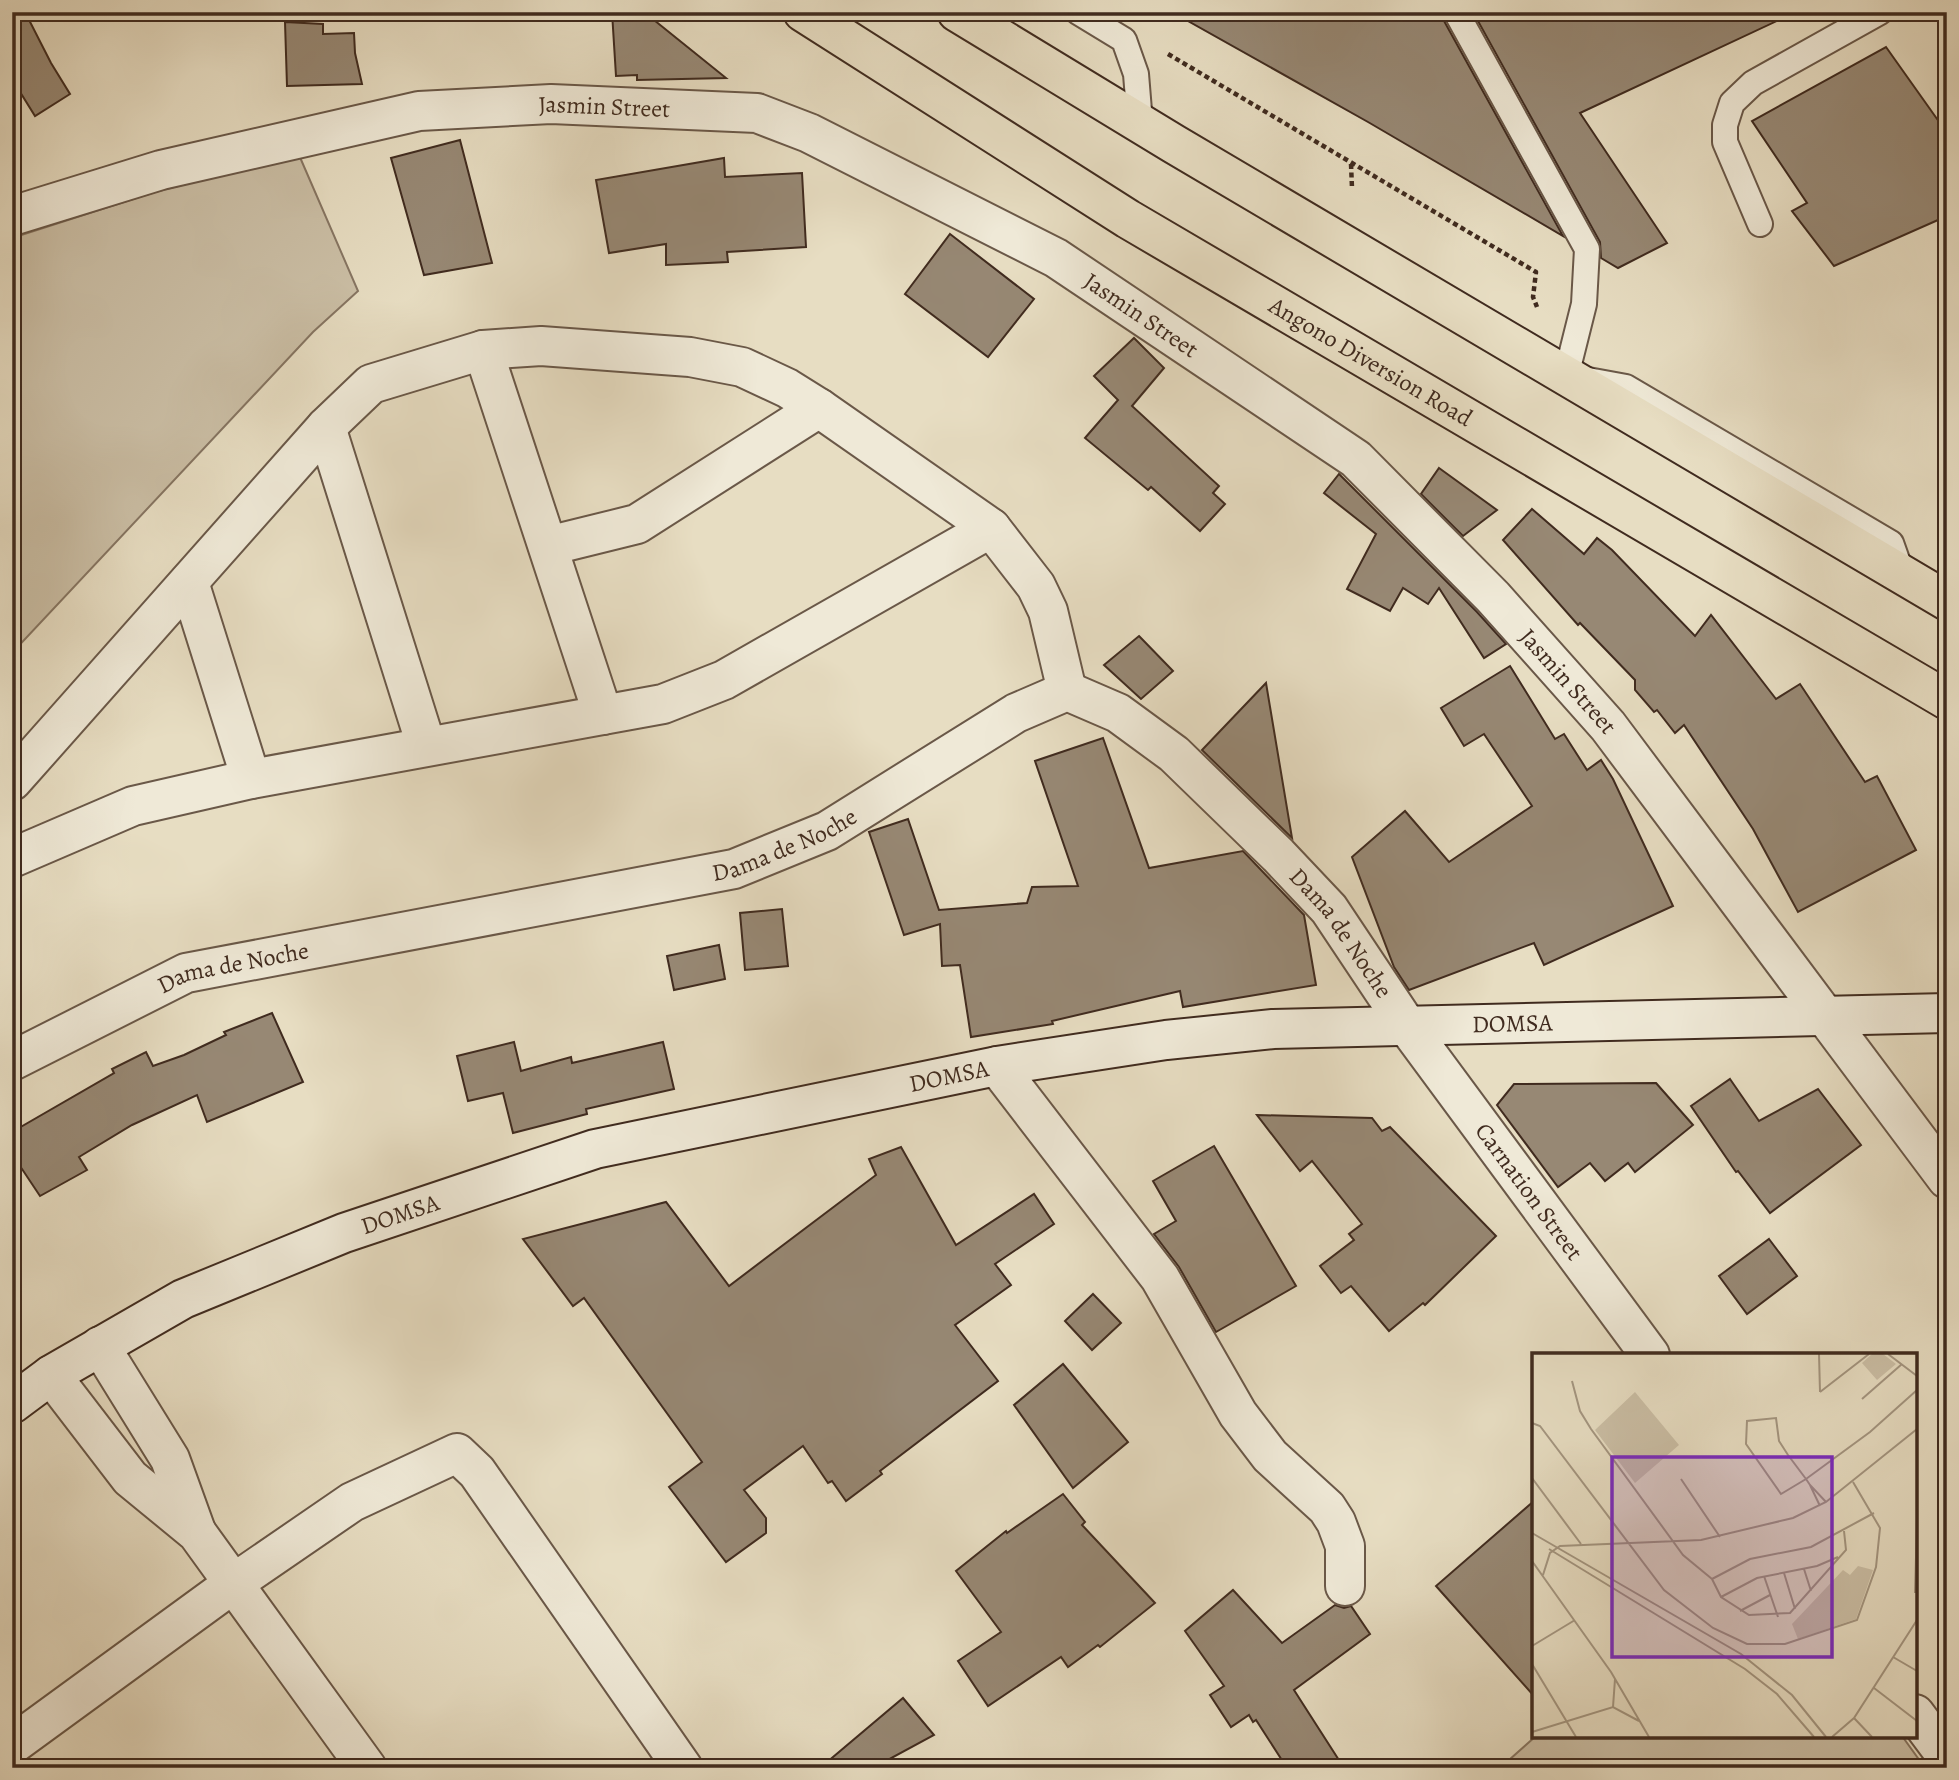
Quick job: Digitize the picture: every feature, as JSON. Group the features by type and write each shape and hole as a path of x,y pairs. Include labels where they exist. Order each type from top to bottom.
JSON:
{"main road":[{"name":"Angono Diversion Road","path":"803,12 1128,219 1947,700"},
{"path":"957,12 1947,601"}],"street":[{"name":"Jasmin Street","path":"12,216 161,170 419,111 551,104 757,113 809,133 1056,258 1356,459 1493,597 1608,726 1947,1179"},
{"path":"12,781 326,427 372,384 483,350 541,346 690,357 742,367 787,388 820,408 991,528 1036,586 1048,611 1067,691"},
{"path":"483,350 603,715"},
{"path":"548,546 637,524 820,408"},
{"path":"326,427 426,745"},
{"path":"12,858 133,806 251,779 426,745 663,704 724,680 991,528"},
{"path":"189,582 251,779"},
{"name":"Dama de Noche","path":"12,1062 186,973 734,869 827,831 1016,713 1067,691 1118,713 1174,754 1278,855 1329,909 1408,1026"},
{"name":"DOMSA","path":"12,1404 51,1375 183,1298 344,1233 595,1149 997,1066 1166,1040 1273,1029 1947,1013"},
{"name":"Carnation Street","path":"1408,1026 1649,1353"},
{"path":"997,1066 1160,1278 1238,1414 1260,1444 1328,1508 1345,1546 1345,1586"},
{"path":"100,1346 170,1459 197,1533"},
{"path":"51,1375 130,1478 197,1533 368,1768"},
{"path":"12,1745 234,1583 352,1502 457,1453 477,1472 683,1768"},
{"path":"1917,1717 1947,1757"}],"lane":[{"path":"1077,12 1124,40 1136,74 1140,123"},
{"path":"1456,12 1587,250 1584,304 1566,376"},
{"path":"1760,224 1725,142 1725,125 1732,103 1752,83 1880,12"},
{"path":"1902,574 1934,576 1947,583"}],"path":[{"path":"1124,40 1164,52 1536,272 1533,297"},
{"path":"1351,163 1352,188"}],"shaded area":[{"path":"299,155 358,291 313,332 12,653 12,238 155,192"},
{"path":"1534,1738 1903,1738 1925,1768 1500,1768"}],"building":[{"path":"12,12 25,12 70,94 35,116 12,79"},
{"path":"612,12 644,12 726,78 637,80 637,75 616,76"},
{"path":"1172,12 1441,12 1563,236 1368,122"},
{"path":"1473,12 1796,12 1580,113 1667,243 1618,268 1601,258 1600,242"},
{"path":"285,22 323,24 323,34 354,33 355,53 362,84 287,86"},
{"path":"1886,47 1947,133 1947,216 1834,266 1792,211 1807,203 1752,121"},
{"path":"460,140 492,263 424,275 391,158"},
{"path":"724,158 725,177 802,173 806,247 727,252 728,262 666,265 666,244 609,253 596,180"},
{"path":"950,234 1034,299 988,357 905,294"},
{"path":"1134,338 1164,368 1132,406 1219,486 1213,493 1225,504 1200,531 1151,487 1148,490 1085,438 1118,400 1094,376"},
{"path":"1439,468 1497,510 1463,536 1421,494"},
{"path":"1339,474 1506,644 1484,658 1439,588 1428,604 1403,588 1390,611 1347,589 1376,534 1324,493"},
{"path":"1532,509 1584,554 1597,538 1612,550 1695,636 1711,615 1776,699 1800,684 1865,782 1877,776 1916,850 1798,912 1753,829 1684,725 1675,733 1657,710 1654,712 1635,690 1635,680 1580,623 1578,625 1503,540"},
{"path":"1139,636 1173,671 1141,699 1104,665"},
{"path":"1510,666 1555,739 1564,734 1587,770 1601,760 1613,779 1673,906 1544,965 1534,943 1409,990 1394,967 1352,857 1405,811 1449,862 1532,806 1484,734 1464,746 1441,708"},
{"path":"1266,683 1292,838 1202,750"},
{"path":"1103,738 1149,868 1243,851 1304,915 1316,985 1183,1007 1180,991 1052,1021 1053,1024 971,1037 960,965 942,966 940,924 904,935 869,832 908,819 939,910 1027,903 1032,887 1078,886 1035,761"},
{"path":"782,909 788,966 745,970 740,913"},
{"path":"719,945 725,979 674,990 667,956"},
{"path":"272,1013 303,1082 207,1122 197,1095 132,1125 79,1157 87,1170 40,1196 12,1154 12,1132 114,1073 112,1069 146,1052 153,1066 184,1055 226,1035 224,1032"},
{"path":"514,1042 521,1071 571,1057 572,1063 663,1042 674,1089 586,1109 587,1114 513,1133 503,1093 468,1101 457,1056"},
{"path":"1730,1079 1759,1121 1818,1089 1861,1145 1770,1213 1738,1171 1736,1172 1691,1106"},
{"path":"1656,1083 1693,1125 1635,1172 1628,1163 1605,1181 1590,1163 1558,1187 1497,1105 1514,1084"},
{"path":"1257,1115 1372,1118 1382,1131 1390,1127 1496,1236 1425,1305 1423,1303 1389,1331 1351,1286 1341,1293 1320,1266 1354,1240 1349,1234 1362,1224 1312,1161 1300,1171"},
{"path":"1214,1146 1296,1286 1216,1332 1179,1267 1154,1234 1176,1221 1153,1181"},
{"path":"901,1147 956,1245 1034,1194 1054,1224 995,1264 1011,1285 955,1325 998,1381 880,1471 882,1474 846,1501 832,1481 828,1483 803,1446 744,1490 766,1518 766,1533 726,1562 669,1487 702,1462 584,1298 573,1306 523,1239 666,1202 729,1286 876,1175 869,1159"},
{"path":"1769,1239 1797,1276 1747,1314 1719,1276"},
{"path":"1093,1294 1121,1323 1092,1350 1065,1321"},
{"path":"1063,1364 1128,1442 1073,1488 1014,1405"},
{"path":"1063,1494 1085,1522 1082,1525 1155,1603 1100,1647 1098,1645 1068,1667 1061,1657 988,1706 958,1661 1001,1632 956,1571 1006,1531 1007,1533"},
{"path":"1532,1503 1532,1694 1436,1586"},
{"path":"1233,1590 1282,1643 1335,1605 1344,1608 1351,1606 1370,1634 1294,1690 1344,1768 1287,1768 1256,1720 1253,1722 1249,1715 1231,1727 1210,1695 1224,1686 1185,1631"},
{"path":"903,1698 934,1735 873,1768 820,1768"}]}
